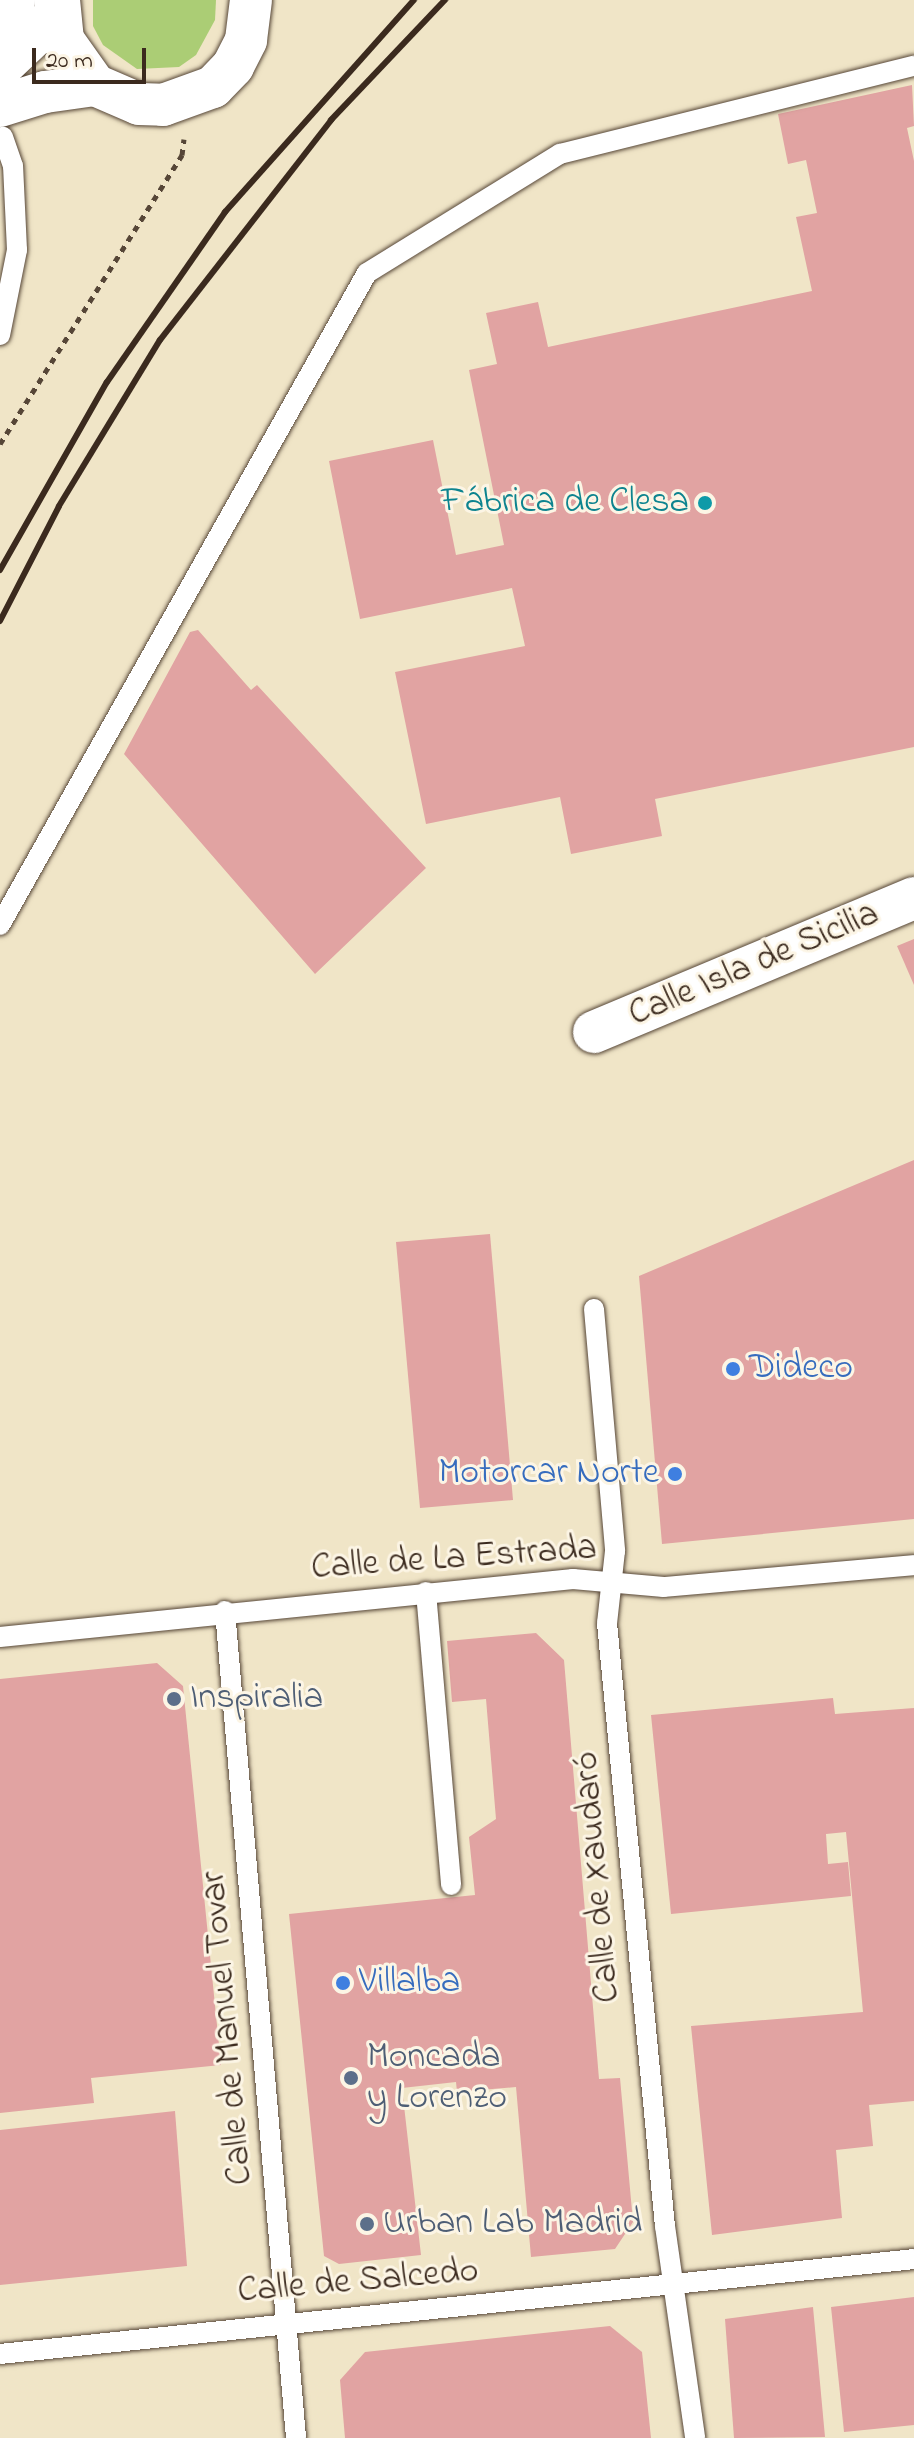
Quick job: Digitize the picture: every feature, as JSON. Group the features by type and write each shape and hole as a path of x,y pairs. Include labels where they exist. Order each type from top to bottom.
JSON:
{"highway":[{"path":"0,42 12,26 13,0"}],"street":[{"path":"58,4 63,40 95,85 139,104 163,105 213,87 233,66 246,40 251,0"},
{"path":"0,68 58,4"},
{"path":"2,121 45,92 95,85"},
{"name":"Calle Isla de Sicilia","path":"594,1032 914,898"}],"lane":[{"path":"0,925 367,273 560,154 914,66"},
{"path":"0,335 17,250 13,166 2,121"},
{"name":"Calle de Xaudaró","path":"594,1309 613,1582 607,1623 674,2285 695,2438"},
{"name":"Calle de La Estrada","path":"0,1637 225,1611 573,1579 664,1587 914,1565"},
{"path":"426,1592 451,1885"},
{"name":"Calle de Manuel Tovar","path":"225,1611 296,2438"},
{"name":"Calle de Salcedo","path":"0,2354 284,2322 914,2259"}],"path":[{"path":"0,444 182,155 185,130"}],"green space":[{"path":"93,0 216,0 215,20 196,55 179,67 137,69 103,45 93,26"}],"building":[{"name":"Fábrica de Clesa","path":"912,85 914,126 907,128 914,161 914,747 655,799 662,836 571,854 560,797 426,824 395,672 525,646 512,588 360,619 329,461 433,440 456,555 504,545 469,370 497,364 486,313 538,302 548,347 812,291 796,217 817,213 806,160 788,164 778,114"},
{"path":"198,630 251,690 257,685 426,868 315,974 124,754 190,632"},
{"path":"914,939 914,985 897,946"},
{"name":"Dideco","path":"914,1160 914,1519 662,1544 639,1276"},
{"path":"490,1234 513,1500 420,1508 396,1242"},
{"path":"536,1633 564,1660 599,2079 620,2078 633,2222 615,2249 531,2257 516,2087 457,2092 456,2082 402,2088 421,2255 339,2264 324,2256 289,1914 475,1895 469,1837 496,1819 486,1699 452,1702 447,1641"},
{"path":"157,1663 183,1686 221,2065 91,2078 94,2103 0,2113 0,1679"},
{"path":"833,1698 835,1714 914,1708 914,2101 869,2105 873,2146 836,2150 842,2218 712,2235 691,2026 863,2012 846,1832 826,1834 828,1864 848,1862 851,1896 671,1914 651,1715"},
{"path":"175,2111 187,2266 0,2285 0,2130"},
{"path":"914,2297 914,2425 844,2432 831,2307"},
{"path":"813,2307 825,2437 734,2438 725,2319"},
{"path":"610,2326 642,2352 651,2438 345,2438 340,2380 365,2352"}],"railway":[{"path":"0,570 107,382 225,212 414,0"},
{"path":"0,621 59,506 160,340 331,120 445,0"}],"place":[{"name":"Fábrica de Clesa","path":"705,503"},
{"name":"Dideco","path":"733,1369"},
{"name":"Motorcar Norte","path":"675,1474"},
{"name":"Inspiralia","path":"174,1699"},
{"name":"Villalba","path":"343,1983"},
{"name":"Moncada y Lorenzo","path":"351,2078"},
{"name":"Urban Lab Madrid","path":"367,2224"}]}
